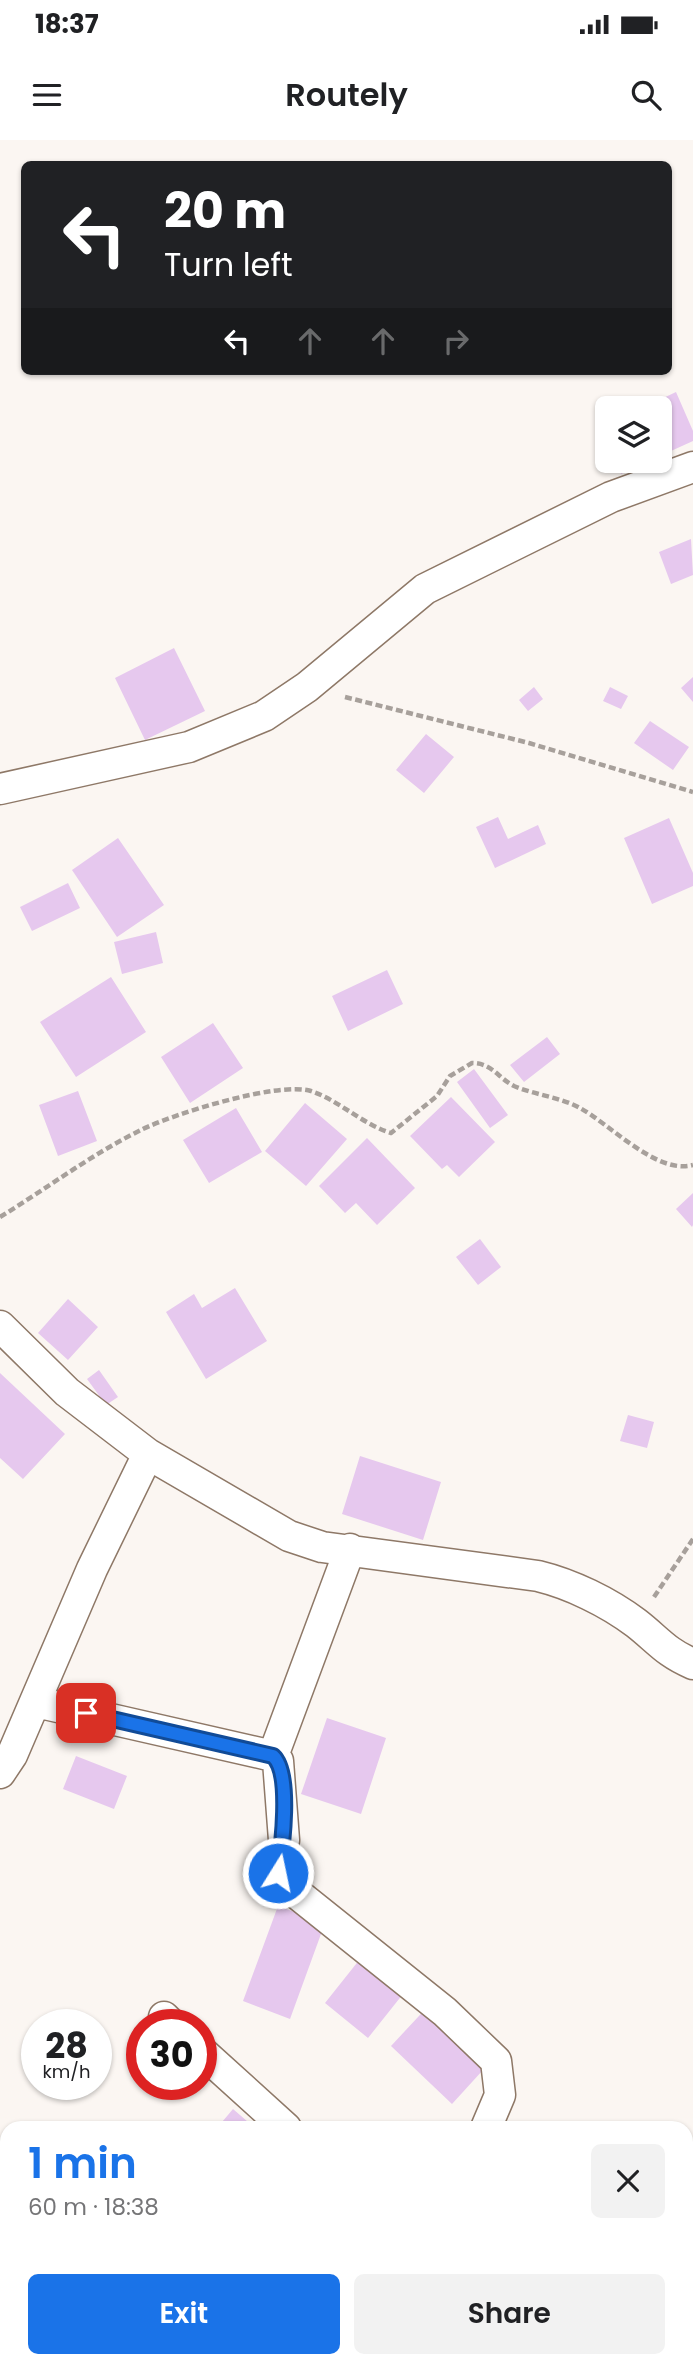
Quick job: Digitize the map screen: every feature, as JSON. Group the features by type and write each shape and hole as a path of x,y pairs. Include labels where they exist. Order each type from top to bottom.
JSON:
{"street":[{"path":"0,789 189,747 264,716 307,687 425,589 611,496 693,467"},
{"path":"0,1326 67,1392 148,1454 289,1536 322,1547 350,1549 565,1583 636,1623 653,1642 693,1664"},
{"path":"0,1773 12,1755 92,1569 148,1454"},
{"path":"273,1756 350,1549"},
{"path":"36,1702 273,1756 281,1767 284,1840 278,1873 280,1880 445,2012 496,2061 500,2095 489,2121"},
{"path":"217,2065 278,2121"}],"path":[{"path":"307,687 529,743 693,792"},
{"path":"0,1217 142,1129 288,1087 311,1091 367,1124 391,1133 437,1097 450,1076 472,1063 489,1066 513,1085 580,1108 657,1160 681,1168 693,1165"},
{"path":"636,1623 693,1539"}],"building":[{"path":"676,392 693,431 693,441 672,451 672,396 668,396"},
{"path":"691,539 693,575 671,584 659,552"},
{"path":"174,648 205,711 145,740 115,678"},
{"path":"693,677 693,702 681,688"},
{"path":"534,687 543,699 528,711 519,700"},
{"path":"610,687 628,696 621,709 603,701"},
{"path":"650,721 689,747 673,770 634,743"},
{"path":"426,734 454,757 424,793 396,770"},
{"path":"498,817 508,839 538,825 546,844 495,868 476,827"},
{"path":"669,818 693,873 693,886 652,904 624,838"},
{"path":"118,838 164,905 117,937 72,870"},
{"path":"68,883 80,908 32,931 20,907"},
{"path":"156,932 163,963 122,974 114,942"},
{"path":"387,970 403,1004 348,1031 332,996"},
{"path":"111,977 146,1032 76,1077 40,1022"},
{"path":"213,1023 243,1068 190,1103 161,1057"},
{"path":"547,1037 560,1054 524,1082 510,1065"},
{"path":"474,1069 508,1115 490,1128 457,1082"},
{"path":"78,1091 97,1141 58,1156 39,1105"},
{"path":"451,1097 495,1142 459,1177 447,1165 442,1169 410,1136"},
{"path":"305,1103 347,1139 306,1186 265,1151"},
{"path":"236,1108 262,1152 209,1183 183,1140"},
{"path":"367,1138 415,1188 377,1225 356,1203 345,1213 319,1186"},
{"path":"693,1193 693,1225 692,1227 676,1209"},
{"path":"480,1239 501,1267 478,1285 456,1257"},
{"path":"235,1288 267,1341 206,1379 166,1312 194,1294 202,1308"},
{"path":"68,1299 98,1327 68,1360 38,1333"},
{"path":"99,1370 118,1397 106,1405 87,1379"},
{"path":"0,1373 65,1434 23,1479 0,1458"},
{"path":"628,1415 654,1422 647,1448 620,1441"},
{"path":"360,1456 441,1482 423,1540 342,1514"},
{"path":"327,1718 386,1738 361,1814 301,1794"},
{"path":"76,1756 127,1776 114,1809 63,1789"},
{"path":"278,1906 325,1923 290,2019 243,2001"},
{"path":"360,1959 403,1994 368,2038 325,2003"},
{"path":"432,2002 493,2059 452,2104 391,2046"},
{"path":"233,2109 247,2121 223,2121"}],"route":[{"path":"86,1713 273,1756 281,1767 284,1840 278,1873"}]}
